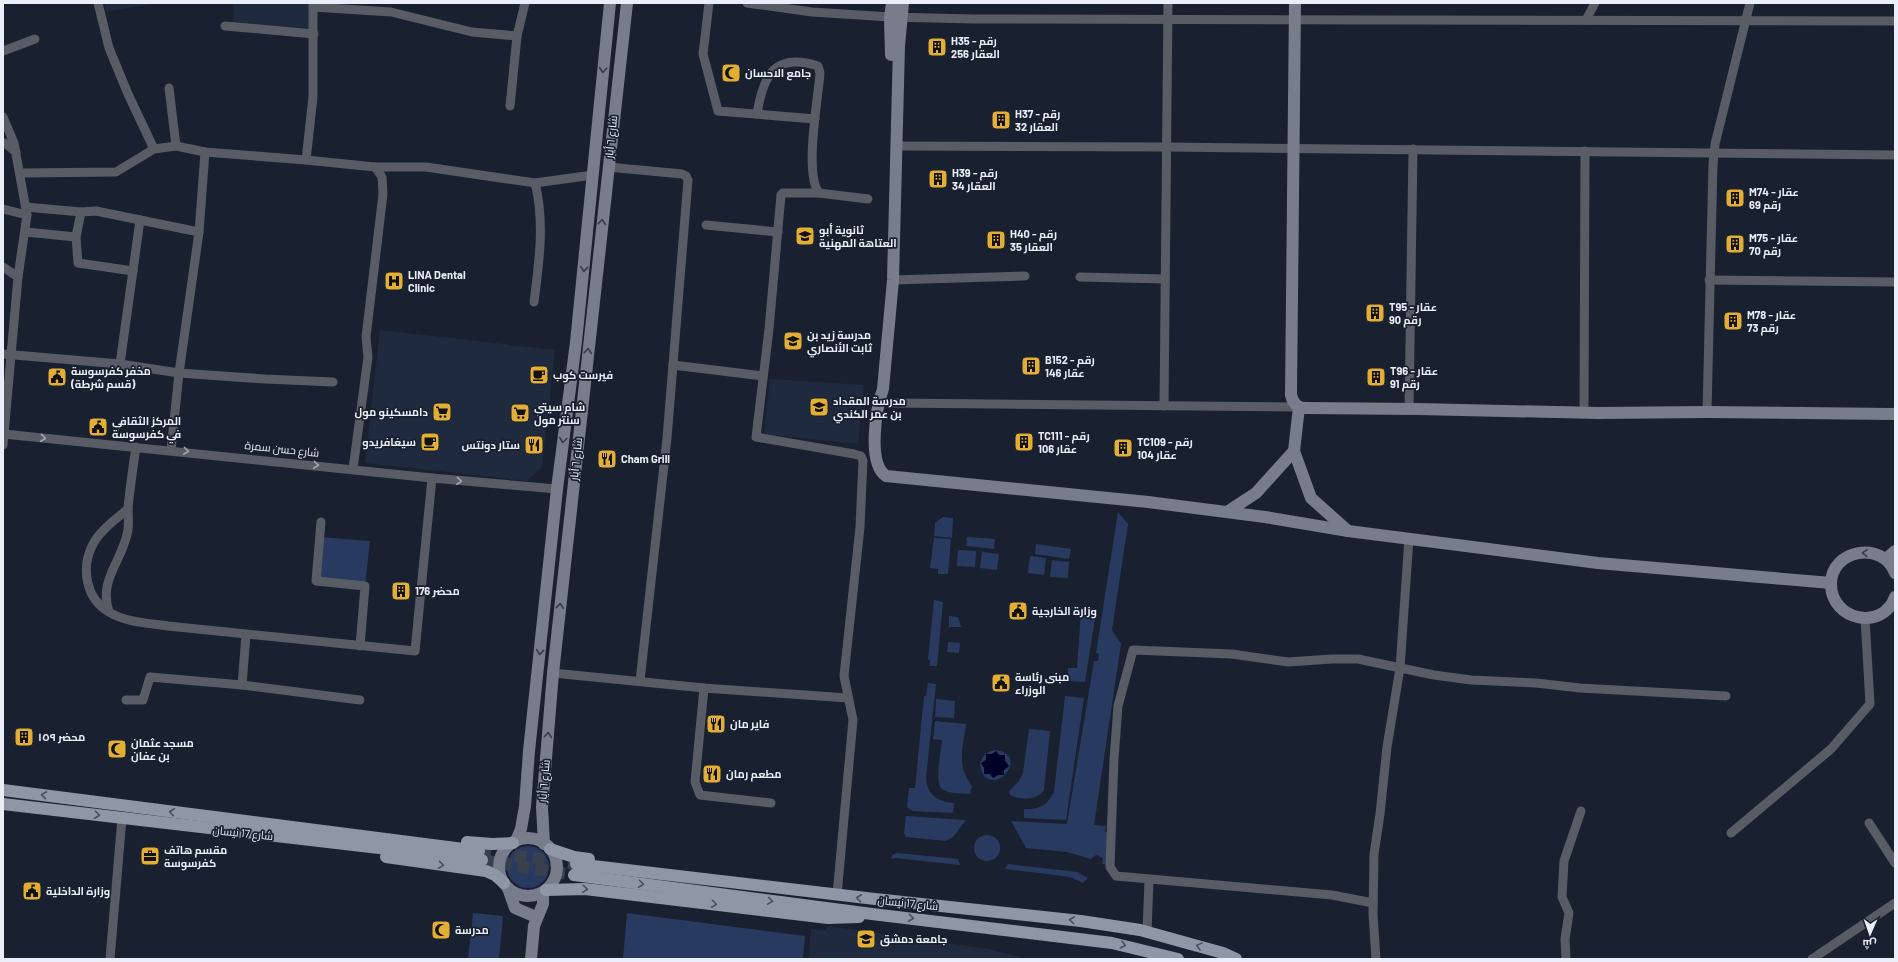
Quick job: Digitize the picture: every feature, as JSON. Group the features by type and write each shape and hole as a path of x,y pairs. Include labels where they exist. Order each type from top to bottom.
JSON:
{"main road":[{"name":"شارع 17 نيسان","path":"3,790 211,817 481,855 209,829 3,804"},
{"path":"211,817 253,818 480,843 515,842"},
{"path":"209,829 222,835 253,840 486,871 495,875 506,886"},
{"path":"547,846 574,857 812,887 826,890 835,895"},
{"name":"شارع 17 نيسان","path":"1178,959 1112,943 872,914 575,869 1081,921 1147,932 1223,953 1236,959"},
{"path":"544,891 586,889 828,918 843,919 872,914"}],"street":[{"path":"98,3 109,48 128,94 154,149"},
{"path":"510,106 517,36 525,3"},
{"name":"شارع ٦ أيار","path":"515,842 524,817 529,751 557,489 576,342 610,3"},
{"name":"شارع ٦ أيار","path":"547,846 542,807 553,673 621,44 627,3"},
{"path":"709,3 703,54 718,111 815,119"},
{"path":"747,3 813,7 896,17 974,19 1168,18 1295,21 1895,21"},
{"path":"892,3 896,17 896,146 893,280 883,389 878,403 875,452 879,470 886,476 1148,502 1227,512 1348,531 1598,563 1831,583"},
{"path":"878,403 874,390 886,276 891,48 896,17 902,3"},
{"path":"1164,406 1168,3"},
{"path":"1295,3 1291,395 1293,402 1298,407"},
{"path":"1586,20 1595,3"},
{"path":"1707,412 1711,198 1714,153 1750,3"},
{"path":"306,160 313,97 313,5 391,7 472,32 517,36"},
{"path":"225,26 314,34"},
{"path":"3,51 35,39"},
{"path":"606,42 621,44"},
{"path":"757,114 766,80 773,70 783,64 808,63 818,66 820,73 815,119 813,179 815,187 819,193"},
{"path":"169,88 176,146"},
{"path":"3,117 14,143 27,211 26,232 7,354 3,445"},
{"path":"4,141 16,152"},
{"path":"20,173 116,172 154,149 176,146 205,152 374,167 426,168 535,183 593,175"},
{"path":"896,146 1293,148 1895,155"},
{"path":"1409,409 1413,150"},
{"path":"1584,412 1586,151"},
{"path":"171,450 179,373 199,232 205,152"},
{"path":"353,469 368,358 366,337 383,194 382,177 374,167"},
{"path":"608,167 682,174 686,176 688,180 673,365 640,681"},
{"path":"534,302 540,251 539,200 535,183"},
{"path":"835,895 853,720 844,676 860,527 863,461 861,456 854,454 756,438 781,195 783,193 819,193 868,199"},
{"path":"3,211 96,211 199,232"},
{"path":"81,212 76,237 78,263 132,271"},
{"path":"120,364 140,220"},
{"path":"706,225 778,232"},
{"path":"26,232 76,237"},
{"path":"3,267 18,277"},
{"path":"893,280 1025,276"},
{"path":"1080,277 1165,279"},
{"path":"1709,280 1895,282"},
{"path":"7,354 120,364 179,373 272,380 332,382"},
{"path":"673,365 763,376"},
{"path":"891,403 1298,407 1584,412 1895,414"},
{"path":"1298,407 1294,451 1311,498 1348,531"},
{"name":"شارع حسن سمرة","path":"4,434 432,478 557,489"},
{"path":"109,612 105,599 110,574 125,542 128,529 128,509 136,447"},
{"path":"1227,512 1256,493 1294,451"},
{"path":"128,509 112,522 92,545 86,569 89,590 94,601 109,612 132,621 246,635 415,651 432,478"},
{"path":"321,522 316,581 365,586 360,646"},
{"path":"1376,959 1373,903 1374,854 1387,747 1400,668 1409,538"},
{"path":"1886,559 1895,551"},
{"path":"1895,573 1886,559 1877,554 1866,552 1851,555 1838,564 1833,573 1831,583 1832,594 1837,603 1844,611 1854,616 1865,618 1876,616 1886,610 1895,597"},
{"path":"1731,833 1831,749 1870,704 1865,618"},
{"path":"242,685 246,635"},
{"path":"1373,903 1332,894 1149,880 1116,876 1110,867 1114,759 1118,706 1133,650 1232,654 1288,662 1358,659 1471,680 1726,696"},
{"path":"553,673 704,688 848,698"},
{"path":"126,700 143,700 150,677 242,685 360,700"},
{"path":"704,688 695,782 700,795 771,803"},
{"path":"529,751 546,753"},
{"path":"1566,959 1565,939 1569,913 1562,896 1564,861 1580,811"},
{"path":"110,959 122,818"},
{"path":"1869,822 1895,864"},
{"path":"506,886 523,896 532,896 544,891 555,877 556,870 556,862 547,846 536,840 526,839 508,846 501,857 499,870 515,908 536,917"},
{"path":"1147,932 1149,880"},
{"path":"531,959 536,917 540,914 543,904 544,891"},
{"path":"1812,959 1895,903"}],"shaded area":[{"path":"104,3 151,3 151,4 106,12"},
{"path":"234,3 308,3 310,29 233,24"},
{"path":"380,330 555,350 542,467 527,481 365,463"},
{"path":"770,379 864,385 858,444 764,434"},
{"path":"1118,512 1128,524 1112,630 1121,644 1094,825 1106,826 1105,832 1110,832 1107,865 1102,864 1103,858 1096,855 1091,859 1067,852 1026,848 1011,821 1067,824 1094,661 1098,661 1099,654 1096,653"},
{"path":"943,517 953,518 952,538 934,536 935,523"},
{"path":"320,537 370,541 365,586 316,581"},
{"path":"967,537 995,539 994,549 966,546"},
{"path":"934,538 951,539 948,574 938,574 938,569 930,568"},
{"path":"1036,544 1071,549 1069,559 1035,554"},
{"path":"958,550 976,551 975,567 957,566"},
{"path":"982,552 999,554 997,570 980,568"},
{"path":"1030,556 1046,558 1044,575 1028,573"},
{"path":"1052,560 1069,562 1068,578 1050,577"},
{"path":"934,600 943,602 937,666 930,666 930,660 928,659"},
{"path":"1081,612 1096,612 1085,682 1068,681 1068,668 1077,668"},
{"path":"949,616 958,617 961,627 949,627"},
{"path":"948,642 960,643 959,653 947,652"},
{"path":"928,683 936,684 926,778 927,784 931,793 938,799 954,803 953,813 912,811 907,807 909,788 915,788 924,696 926,696"},
{"path":"1065,696 1084,698 1066,820 1024,818 1024,809 1034,809 1042,806 1049,800 1054,792"},
{"path":"936,699 955,701 954,718 935,717"},
{"path":"935,721 966,724 962,748 962,764 967,779 972,786 970,794 948,792 942,789 940,785 938,773 942,740 933,739"},
{"path":"1029,729 1050,731 1044,790 1041,794 1033,798 1024,799 1010,795 1009,791 1019,781 1023,773"},
{"path":"995,750 1006,753 1010,759 1010,766 1006,773 1000,778 993,780 987,778 980,766 981,759 985,754"},
{"path":"996,751 999,755 1005,755 1005,761 1009,766 1004,770 1004,775 998,775 993,778 990,774 984,774 984,768 981,763 986,760 986,754 992,754"},
{"path":"906,816 966,820 953,837 946,841 906,837 904,833"},
{"path":"987,835 996,839 1000,848 996,857 987,861 978,857 974,848 978,839"},
{"path":"528,846 543,852 549,867 543,882 528,888 513,882 507,867 513,852"},
{"path":"897,853 958,859 960,865 895,858 892,859 892,855"},
{"path":"1008,864 1077,872 1088,878 1083,883 1070,877 1005,869"},
{"path":"473,913 503,916 499,959 468,959"},
{"path":"627,913 805,936 803,959 623,959"},
{"name":"جامعة دمشق","path":"828,926 989,949 1026,959 809,959 811,929 825,930"}],"tunnel":[{"path":"479,851 576,864"},
{"path":"482,860 574,875"}],"place":[{"name":"H35 - رقم العقار 256","path":"937,47"},
{"name":"جامع الاحسان","path":"731,73"},
{"name":"H37 - رقم العقار 32","path":"1001,120"},
{"name":"H39 - رقم العقار 34","path":"938,179"},
{"name":"M74 - عقار رقم 69","path":"1735,198"},
{"name":"ثانوية أبو العتاهة المهنية","path":"805,236"},
{"name":"H40 - رقم العقار 35","path":"996,240"},
{"name":"M75 - عقار رقم 70","path":"1735,244"},
{"name":"LINA Dental Clinic","path":"394,281"},
{"name":"T95 - عقار رقم 90","path":"1375,313"},
{"name":"M78 - عقار رقم 73","path":"1733,321"},
{"name":"مدرسة زيد بن ثابت الأنصاري","path":"793,341"},
{"name":"B152 - رقم عقار 146","path":"1031,366"},
{"name":"فيرست كوب","path":"539,375"},
{"name":"مخفر كفرسوسة (قسم شرطة)","path":"57,377"},
{"name":"T96 - عقار رقم 91","path":"1376,377"},
{"name":"مدرسة المقداد بن عمر الكندي","path":"819,407"},
{"name":"دامسكينو مول","path":"442,412"},
{"name":"شام سيتي سنتر مول","path":"520,413"},
{"name":"المركز الثقافي في كفرسوسة","path":"98,427"},
{"name":"سيغافريدو","path":"430,442"},
{"name":"TC111 - رقم عقار 106","path":"1024,442"},
{"name":"ستار دونتس","path":"534,445"},
{"name":"TC109 - رقم عقار 104","path":"1123,448"},
{"name":"Cham Grill","path":"607,459"},
{"name":"محضر 176","path":"401,591"},
{"name":"وزارة الخارجية","path":"1018,611"},
{"name":"مبنى رئاسة الوزراء","path":"1001,683"},
{"name":"فاير مان","path":"716,724"},
{"name":"محضر ١٥٩","path":"24,737"},
{"name":"مسجد عثمان بن عفان","path":"117,749"},
{"name":"مطعم رمان","path":"712,774"},
{"name":"مقسم هاتف كفرسوسة","path":"150,856"},
{"name":"وزارة الداخلية","path":"32,891"},
{"name":"مدرسة","path":"441,930"},
{"name":"جامعة دمشق","path":"866,939"}]}
